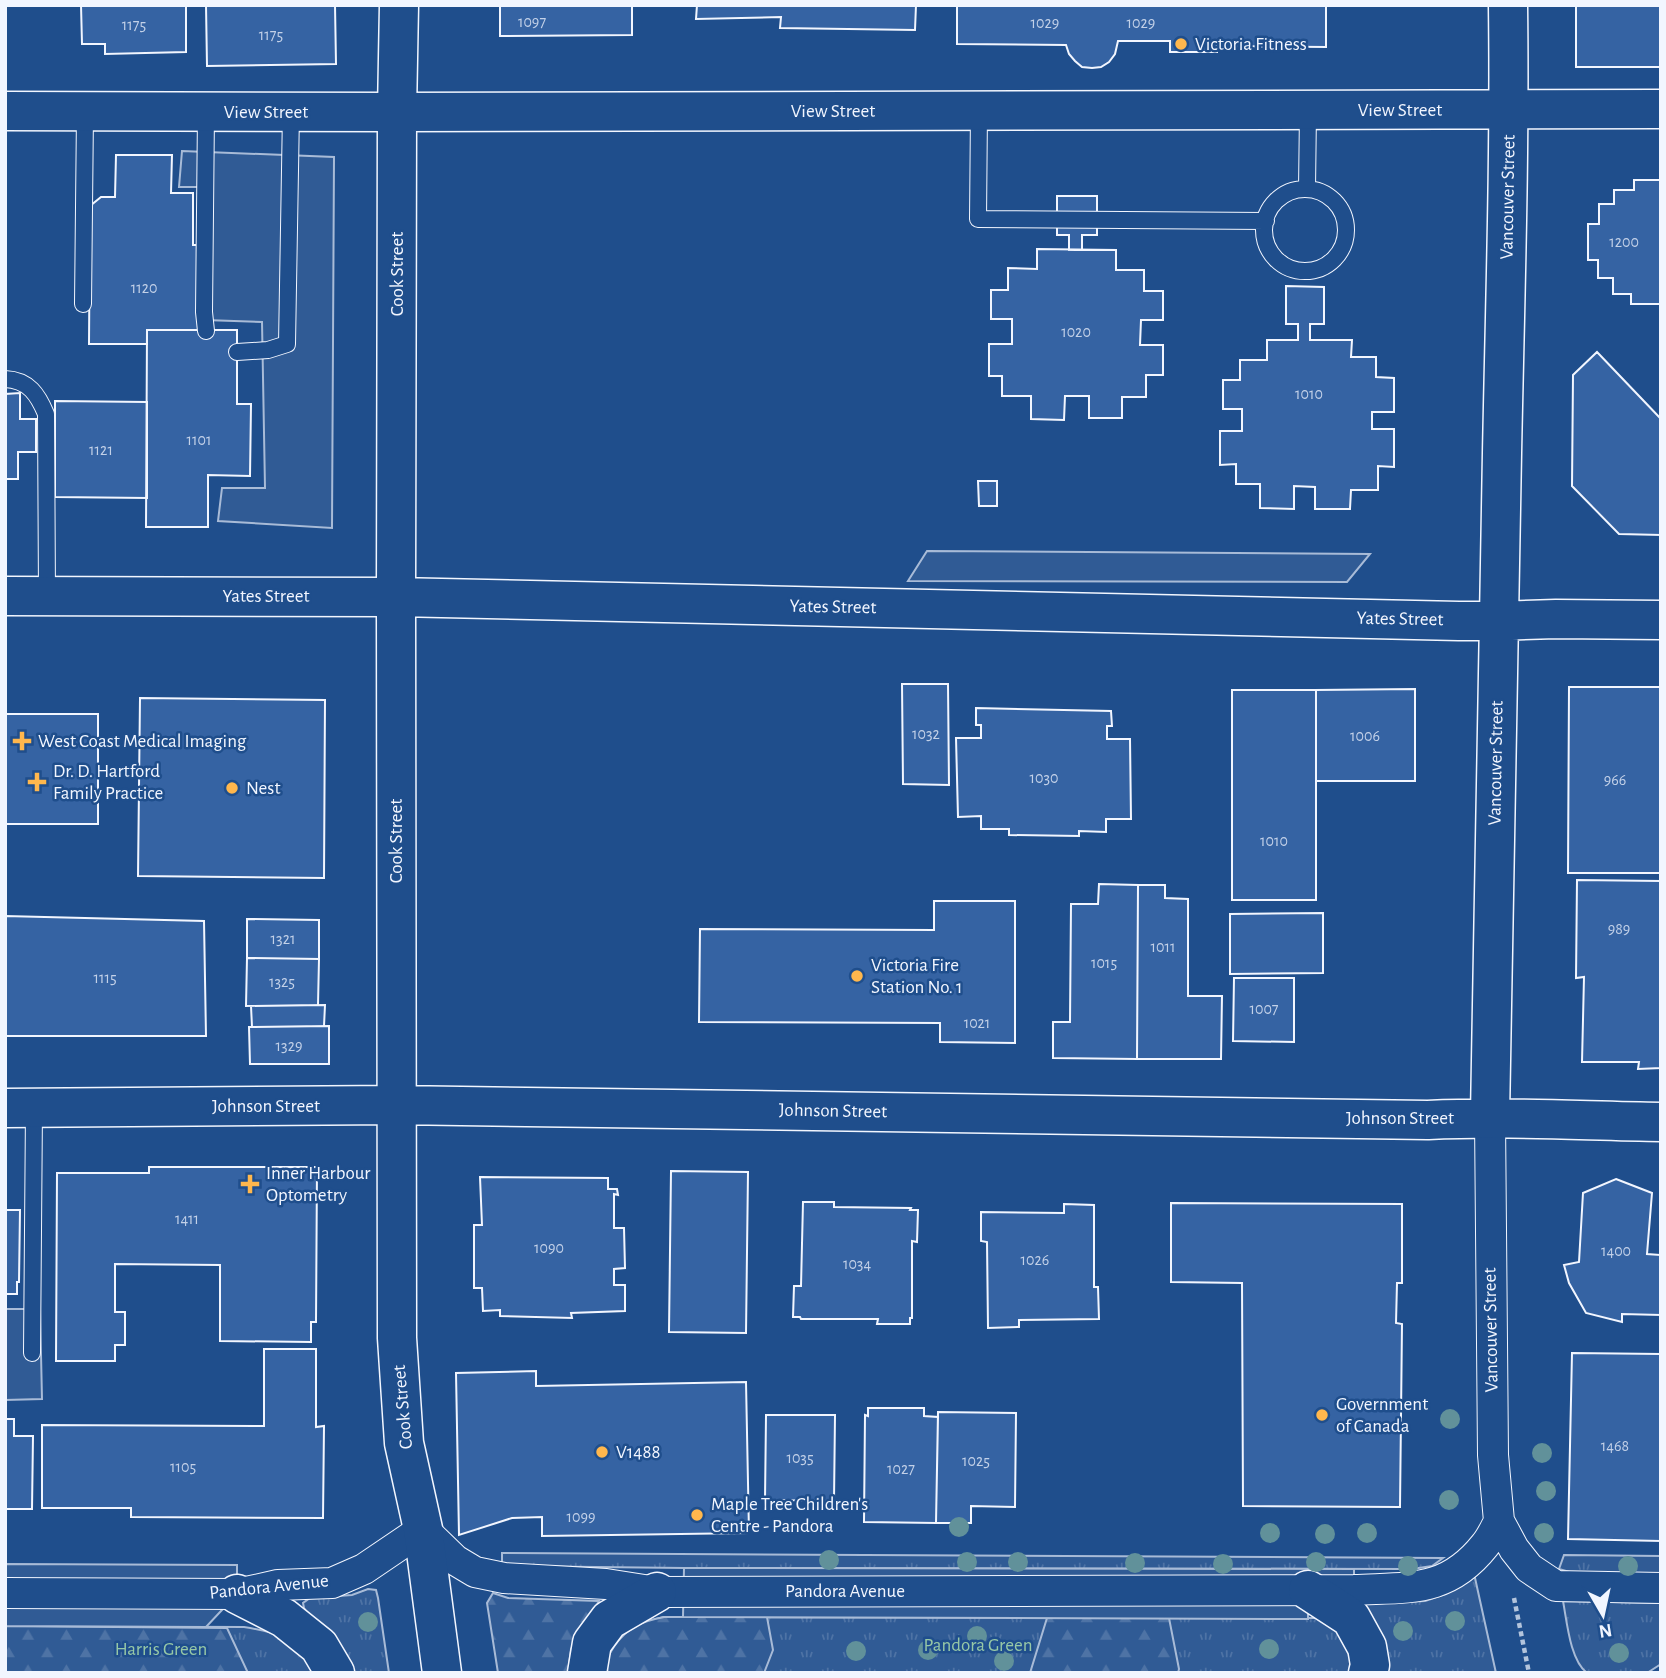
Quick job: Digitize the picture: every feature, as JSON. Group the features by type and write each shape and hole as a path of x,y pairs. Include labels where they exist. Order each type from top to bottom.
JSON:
{"main road":[{"name":"Cook Street","path":"399,5 396,597 397,1338 404,1443 423,1529 442,1673"},
{"name":"Vancouver Street","path":"1490,1118 1498,621 1508,256 1508,5"},
{"name":"View Street","path":"5,111 1661,109"},
{"name":"Yates Street","path":"5,596 396,597 1498,621 1556,618 1661,620"},
{"name":"Johnson Street","path":"20,1108 396,1105 1661,1122"},
{"path":"1308,1590 1351,1618 1367,1647 1370,1665 1368,1673"},
{"path":"587,1673 592,1643 609,1620 657,1592"},
{"path":"237,1594 284,1618 319,1646 335,1673"}],"street":[{"name":"Vancouver Street","path":"1490,1118 1493,1441 1499,1521"},
{"name":"Pandora Avenue","path":"5,1593 237,1594 278,1585 332,1583 364,1569 423,1529 455,1560 475,1572 504,1578 606,1584 657,1592 1354,1590 1416,1587 1437,1583 1460,1571 1486,1545 1499,1521"},
{"path":"1499,1521 1514,1549 1529,1568 1556,1586 1661,1588"}],"lane":[{"path":"83,304 85,111"},
{"path":"979,111 978,219 1266,221"},
{"path":"1307,189 1308,111"},
{"path":"206,112 206,331"},
{"path":"237,352 268,350 287,344 291,112"},
{"path":"1307,189 1321,192 1333,199 1342,210 1346,237 1341,250 1332,261 1307,271 1293,269 1272,254 1264,229 1273,205 1294,190 1307,189"},
{"path":"5,379 26,384 38,397 46,414 47,596"},
{"path":"20,1108 32,1353"}],"green space":[{"path":"502,1553 1443,1558 1432,1566 1412,1569 684,1568 502,1566"},
{"path":"1564,1555 1661,1556 1661,1574 1573,1573 1559,1569"},
{"path":"1471,1575 1475,1578 1496,1673 1384,1673 1365,1604 1425,1601 1446,1594"},
{"path":"368,1589 376,1590 378,1598 389,1673 352,1673 304,1608 303,1603 310,1598 352,1595"},
{"path":"493,1593 508,1598 599,1601 571,1649 568,1673 498,1673 487,1603"},
{"path":"1563,1601 1661,1603 1661,1664 1647,1673 1587,1673 1573,1650"},
{"name":"Pandora Green","path":"664,1617 1317,1618 1327,1621 1352,1648 1351,1673 603,1673 611,1651 621,1638 649,1621"},
{"path":"664,1617 767,1617 773,1650 764,1673 603,1673 610,1653 624,1635 642,1623"},
{"path":"1047,1618 1169,1618 1178,1673 1030,1673"},
{"name":"Harris Green","path":"5,1626 244,1627 270,1632 287,1640 301,1652 317,1673 5,1673"},
{"name":"Harris Green","path":"5,1626 227,1628 248,1673 5,1673"}],"shaded area":[{"path":"182,151 334,157 332,528 218,521 222,488 265,488 262,322 205,320 204,187 179,187"},
{"path":"927,551 1370,554 1347,582 908,581"},
{"path":"5,1309 40,1309 42,1399 5,1400"},
{"path":"5,1564 237,1565 237,1594 206,1627 5,1626"},
{"path":"684,1568 1354,1569 1354,1590 1308,1590 1308,1619 683,1617"}],"building":[{"path":"81,5 186,5 186,52 105,54 105,44 82,44"},
{"path":"206,5 335,5 336,64 207,66"},
{"path":"500,5 632,5 632,35 500,36"},
{"path":"697,5 916,5 915,30 780,28 781,17 696,19"},
{"path":"957,5 1326,5 1326,47 1217,46 1217,52 1170,52 1170,41 1118,41 1115,54 1109,62 1101,67 1082,67 1069,54 1066,45 957,44"},
{"path":"1576,5 1661,5 1661,67 1576,67"},
{"path":"116,155 172,155 171,193 193,193 193,245 199,245 199,330 147,330 147,344 89,344 90,206 101,197 115,197"},
{"path":"1634,180 1661,180 1661,304 1631,304 1631,294 1613,294 1613,278 1598,278 1598,260 1588,260 1588,224 1599,224 1599,204 1614,204 1614,190 1634,190"},
{"path":"1057,196 1097,196 1097,235 1082,235 1082,250 1069,250 1069,235 1057,235"},
{"path":"1037,249 1116,250 1116,270 1144,270 1144,291 1163,291 1163,320 1141,320 1140,345 1163,345 1163,375 1146,375 1146,397 1122,397 1122,418 1089,418 1089,396 1065,396 1064,420 1031,419 1031,396 1002,396 1002,376 989,376 989,344 1012,344 1012,319 991,319 991,290 1008,290 1008,268 1037,269"},
{"path":"1286,286 1324,287 1324,324 1310,324 1310,340 1352,340 1351,357 1376,357 1376,377 1394,378 1394,412 1372,412 1372,429 1394,429 1394,467 1378,466 1378,490 1351,490 1350,509 1315,509 1315,487 1294,486 1294,509 1260,508 1260,484 1236,484 1236,464 1220,465 1220,431 1242,431 1242,409 1223,409 1223,380 1240,380 1240,360 1267,360 1267,340 1298,340 1298,324 1286,324"},
{"path":"147,330 237,330 237,404 251,404 250,476 208,475 208,527 146,527"},
{"path":"1597,352 1661,419 1661,535 1619,534 1572,486 1573,375"},
{"path":"20,393 20,419 36,419 36,452 18,452 18,479 5,479 5,394"},
{"path":"55,401 147,402 147,498 55,497"},
{"path":"978,481 997,481 997,506 979,506"},
{"path":"902,684 948,684 949,785 903,784"},
{"path":"1569,687 1661,687 1661,873 1568,873"},
{"path":"1415,689 1415,781 1316,781 1316,690"},
{"path":"1232,690 1316,690 1316,900 1232,900"},
{"name":"Nest","path":"140,698 325,700 324,878 138,876"},
{"path":"976,708 1111,711 1112,726 1107,726 1107,739 1130,739 1131,819 1106,819 1106,832 1079,831 1079,836 1009,835 1009,829 981,829 981,816 958,817 956,738 981,738 981,725 976,725"},
{"path":"5,714 98,714 98,824 5,824"},
{"path":"1577,880 1661,881 1661,1068 1638,1069 1639,1062 1582,1062 1584,977 1576,978"},
{"path":"1099,884 1138,885 1137,1059 1053,1058 1053,1022 1070,1022 1071,904 1098,904"},
{"path":"1138,885 1165,885 1165,898 1188,899 1188,996 1222,996 1221,1059 1137,1059"},
{"name":"Victoria Fire Station No. 1","path":"934,901 1015,901 1015,1043 940,1042 940,1023 699,1022 700,929 934,930"},
{"path":"1323,913 1323,973 1230,974 1230,914"},
{"path":"5,916 204,921 206,1036 5,1036"},
{"path":"247,919 319,920 319,959 247,958"},
{"path":"247,958 319,959 318,1005 246,1006"},
{"path":"1234,978 1294,978 1294,1042 1233,1041"},
{"path":"325,1005 324,1026 252,1027 251,1006"},
{"path":"329,1026 329,1064 250,1064 249,1027"},
{"path":"149,1167 317,1167 316,1322 311,1322 311,1342 220,1341 220,1265 115,1264 115,1312 125,1312 125,1345 115,1345 115,1361 56,1361 57,1173 149,1173"},
{"path":"671,1171 748,1172 746,1333 669,1332"},
{"path":"480,1177 608,1178 608,1189 617,1189 618,1195 614,1194 614,1228 624,1228 625,1268 614,1269 614,1285 625,1285 625,1311 571,1313 572,1318 500,1316 500,1310 483,1311 482,1288 474,1288 474,1225 482,1225"},
{"path":"1616,1179 1652,1193 1647,1254 1660,1255 1661,1247 1661,1315 1622,1314 1622,1322 1586,1313 1569,1283 1564,1265 1579,1262 1583,1193"},
{"path":"803,1202 834,1202 834,1207 918,1210 917,1242 912,1241 910,1324 877,1324 878,1319 793,1317 794,1286 801,1286"},
{"name":"Government of Canada","path":"1171,1203 1402,1204 1402,1283 1397,1283 1396,1323 1402,1324 1400,1507 1243,1506 1242,1283 1171,1282"},
{"path":"1064,1204 1094,1205 1094,1287 1098,1287 1099,1319 1019,1320 1019,1327 988,1328 987,1242 981,1241 981,1212 1064,1213"},
{"path":"5,1210 20,1210 17,1294 5,1294"},
{"path":"264,1349 316,1349 316,1427 324,1426 323,1518 131,1517 131,1508 42,1508 42,1425 264,1426"},
{"path":"1572,1353 1661,1354 1661,1541 1568,1539"},
{"name":"V1488","path":"536,1371 536,1386 746,1382 749,1533 542,1536 542,1517 512,1518 459,1535 456,1373"},
{"path":"868,1408 924,1408 924,1416 938,1417 936,1523 864,1522 865,1415 868,1416"},
{"path":"938,1412 1016,1413 1015,1507 971,1506 971,1523 936,1523"},
{"path":"766,1415 835,1415 834,1501 765,1500"},
{"path":"5,1419 14,1419 14,1436 33,1436 32,1509 5,1509"}],"place":[{"name":"Victoria Fitness","path":"1181,44"},
{"name":"West Coast Medical Imaging","path":"22,741"},
{"name":"Dr. D. Hartford Family Practice","path":"37,782"},
{"name":"Nest","path":"232,788"},
{"name":"Victoria Fire Station No. 1","path":"857,976"},
{"name":"Inner Harbour Optometry","path":"250,1184"},
{"name":"Government of Canada","path":"1322,1415"},
{"name":"V1488","path":"602,1452"},
{"name":"Maple Tree Children's Centre - Pandora","path":"697,1515"}]}
